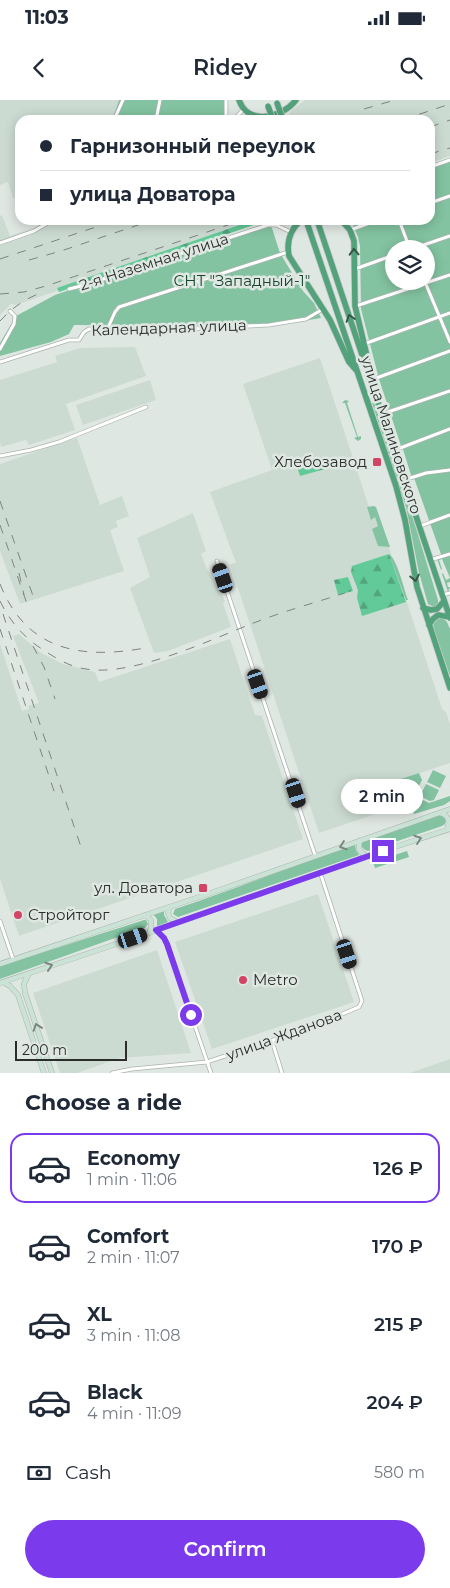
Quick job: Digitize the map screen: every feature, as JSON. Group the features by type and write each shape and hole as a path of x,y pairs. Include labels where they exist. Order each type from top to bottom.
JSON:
{"highway":[{"path":"239,100 244,109 254,115"},
{"path":"272,115 286,109 296,100"},
{"path":"277,101 281,115"},
{"path":"267,103 271,115"},
{"path":"297,225 291,232 288,243 288,252 292,263 323,309 335,330 349,362 358,373"},
{"name":"улица Малиновского","path":"308,225 401,502 415,578 450,688"},
{"name":"улица Малиновского","path":"319,225 450,618"},
{"path":"346,225 350,230 354,241 356,306 367,358 367,370"},
{"path":"423,608 435,610 440,607 443,598"},
{"path":"429,625 438,615 450,618"}],"street":[{"path":"116,115 123,100"},
{"path":"157,115 160,100"},
{"path":"226,100 226,115"},
{"path":"238,115 244,109"},
{"path":"435,165 450,160"},
{"path":"435,201 450,196"},
{"path":"0,243 34,231 44,225"},
{"name":"2-я Наземная улица","path":"69,289 268,225 276,225 291,232"},
{"path":"350,230 364,225"},
{"path":"400,225 407,240"},
{"path":"435,241 450,236"},
{"path":"107,330 119,307 288,252"},
{"path":"355,269 385,258"},
{"path":"435,279 450,275"},
{"path":"356,306 402,290"},
{"path":"428,290 450,342"},
{"name":"Календарная улица","path":"0,362 70,340 79,340 84,332 89,329 144,331 269,325 306,319 323,309"},
{"path":"0,349 15,321 15,316 10,311"},
{"path":"364,344 450,313"},
{"path":"370,380 450,351"},
{"path":"382,414 450,390"},
{"path":"0,456 59,442 146,407"},
{"path":"394,450 450,429"},
{"path":"404,480 426,473 450,470"},
{"path":"419,526 450,515"},
{"path":"430,560 450,554"},
{"path":"217,561 315,856"},
{"path":"443,598 450,593"},
{"path":"0,964 450,809"},
{"path":"1,983 448,829 448,819 445,815 439,813"},
{"path":"362,839 359,843 359,848 367,856"},
{"name":"улица Жданова","path":"112,1073 132,1069 207,1062 272,1041 359,1007 362,1001 320,872"},
{"path":"170,907 168,910 169,915 172,920 177,922"},
{"path":"145,915 151,920 149,932"},
{"path":"0,921 13,959"},
{"path":"156,930 167,944 211,1073"},
{"path":"29,973 24,984 25,993 52,1073"},
{"path":"1,983 10,986 18,995 44,1073"},
{"path":"272,1041 282,1073"}],"shaded area":[{"path":"0,100 119,100 114,115 15,115 15,198 13,198 8,182 0,185"},
{"path":"305,100 450,100 450,156 435,161 435,115 289,115 292,110"},
{"path":"2,215 10,236 42,225 248,225 16,305 11,304 0,315 0,216"},
{"path":"135,347 146,376 66,404 75,430 29,445 26,440 1,447 0,380 57,362 55,356 80,348"},
{"path":"320,358 372,516 378,514 442,709 446,712 450,724 450,763 402,779 408,803 319,833 230,564 236,563 210,492 272,470 243,384"},
{"path":"150,380 156,400 83,425 76,405"},
{"path":"77,438 100,505 122,496 129,516 116,521 118,527 110,530 124,571 20,604 0,551 0,464"},
{"path":"193,513 206,551 201,554 225,601 223,603 231,627 168,651 154,653 130,588 150,577 137,538"},
{"path":"19,634 41,653 63,664 95,672 99,682 230,639 255,715 262,716 303,839 19,936 0,879 0,644 22,711 29,709 28,706 39,703 13,636"},
{"path":"318,894 354,1002 212,1049 175,942"},
{"path":"157,950 191,1053 120,1058 77,1073 60,1073 33,993"},
{"path":"450,1059 450,1073 410,1073"}],"green space":[{"path":"119,100 227,100 226,115 114,115"},
{"path":"450,158 450,578 442,559 439,560 441,570 437,559 442,557 413,475 411,475 379,379 361,309 360,246 353,225 435,225 435,163"},
{"path":"240,225 253,225 59,292 57,288"},
{"name":"СНТ \"Западный-1\"","path":"261,225 271,225 280,253 303,291 314,303 321,318 271,326 74,325 69,334 51,342 0,356 0,343 16,316 55,295"},
{"path":"345,400 349,401 347,403 358,437 361,436 361,439 358,441 354,438 357,437 345,403 342,403"},
{"path":"374,402 438,600 438,604 434,607 428,604 419,573 406,507 372,403"},
{"path":"322,457 325,469 300,476 297,466"},
{"path":"374,506 390,547 378,546 372,529 378,526 375,517 371,520 367,507"},
{"path":"389,554 397,568 408,600 406,600"},
{"path":"389,554 406,602 362,616 357,598 358,590 351,572 352,566"},
{"path":"443,573 446,580 450,578 450,582 447,583 448,587 450,587 448,592"},
{"path":"348,577 353,591 338,595 334,580"},
{"path":"443,618 450,629 450,676 433,627 436,621"},
{"path":"433,770 446,776 440,788 427,782"},
{"path":"419,773 422,780 409,805 401,779"},
{"path":"426,784 439,790 434,800 430,801 420,796"},
{"path":"450,796 450,801 444,805 414,814 413,809 419,798 429,803"},
{"path":"440,815 446,820 442,826 368,851 362,847 362,842 365,840"},
{"path":"355,844 359,855 178,917 173,914 175,909"},
{"path":"407,851 409,857 375,868 373,862"},
{"path":"164,910 164,915 168,922 157,926 157,919 153,914"},
{"path":"144,920 148,924 145,928 0,979 0,966"}],"railway":[{"path":"364,109 395,100"},
{"path":"417,115 450,104"},
{"path":"435,125 450,120"},
{"path":"435,152 450,148"},
{"path":"0,259 102,225"},
{"path":"29,260 138,225"},
{"path":"0,294 24,292 46,286 228,225"},
{"path":"0,321 18,305 38,294"},
{"path":"0,501 33,596"},
{"path":"0,525 27,604"},
{"path":"19,573 24,595"},
{"path":"0,584 11,606 24,624 40,636 58,645 77,650 99,652 145,648"},
{"path":"0,601 18,628 35,645 63,662 74,666 104,670 125,668 169,656 262,620 345,593"},
{"path":"3,614 83,853"},
{"path":"0,629 56,797"},
{"path":"33,646 44,667 55,699"}],"place":[{"name":"Хлебозавод","path":"377,462"},
{"name":"ул. Доватора","path":"203,888"},
{"name":"Стройторг","path":"18,915"},
{"name":"Metro","path":"243,980"}],"route":[{"path":"191,1015 167,944 156,930 383,851"}]}
